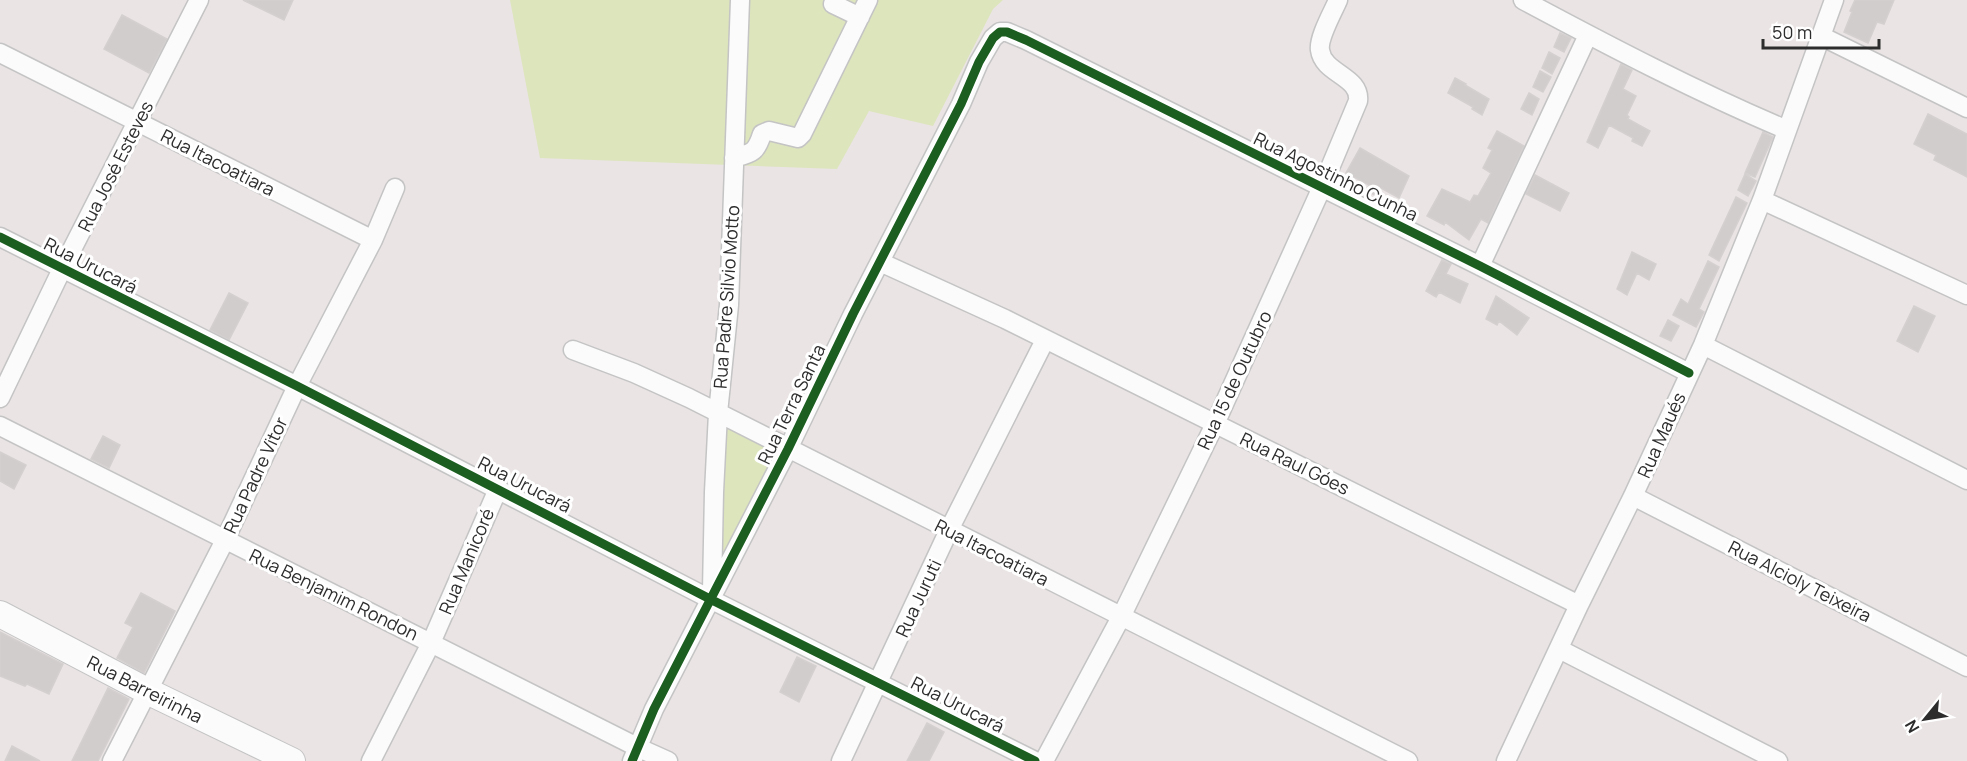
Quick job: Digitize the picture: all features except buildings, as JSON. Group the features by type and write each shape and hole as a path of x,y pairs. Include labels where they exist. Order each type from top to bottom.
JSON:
{"street":[{"name":"Rua José Esteves","path":"0,398 62,269 199,0"},
{"name":"Rua Padre Silvio Motto","path":"711,596 718,412 729,306 740,0"},
{"path":"734,158 757,149 762,134 769,131 798,138 802,134 868,0"},
{"name":"Rua 15 de Outubro","path":"1044,761 1121,617 1215,424 1322,187 1358,101 1359,93 1356,87 1328,64 1320,50 1338,0"},
{"path":"1523,0 1588,35 1786,130"},
{"name":"Rua Maués","path":"1506,761 1703,345 1762,200 1834,0"},
{"path":"833,3 860,17"},
{"name":"Rua Agostinho Cunha","path":"979,62 993,38 1000,32 1007,32 1322,187 1689,373"},
{"path":"1480,266 1588,35"},
{"path":"1821,36 1967,108"},
{"name":"Rua Itacoatiara","path":"0,53 373,240"},
{"name":"Rua Terra Santa","path":"635,755 654,709 788,449 853,314 961,104 979,62"},
{"name":"Rua Padre Vitor","path":"112,761 225,540 297,386 373,240 395,188"},
{"path":"1762,200 1967,295"},
{"name":"Rua Urucará","path":"0,237 1035,761"},
{"name":"Rua Raul Góes","path":"880,262 1005,319 1579,605"},
{"name":"Rua Juruti","path":"841,761 950,530 1045,340"},
{"path":"1703,345 1967,480"},
{"name":"Rua Itacoatiara","path":"573,350 634,373 718,412 1408,761"},
{"name":"Rua Benjamim Rondon","path":"0,426 431,643 635,755 668,761"},
{"name":"Rua Manicoré","path":"371,761 431,643 498,489"},
{"name":"Rua Alcioly Teixeira","path":"1633,496 1967,667"},
{"name":"Rua Barreirinha","path":"0,614 147,692 292,761"},
{"path":"1560,649 1779,761"}],"green space":[{"path":"510,0 1003,0 993,9 933,126 869,111 837,169 540,158"},
{"path":"720,416 788,450 710,598"}],"cycle path":[{"path":"632,761 654,709 788,449 853,314 961,104 979,62 993,38 1000,32 1007,32 1026,40 1480,266 1689,373"},
{"path":"0,237 297,386 710,599 1035,761"}]}
